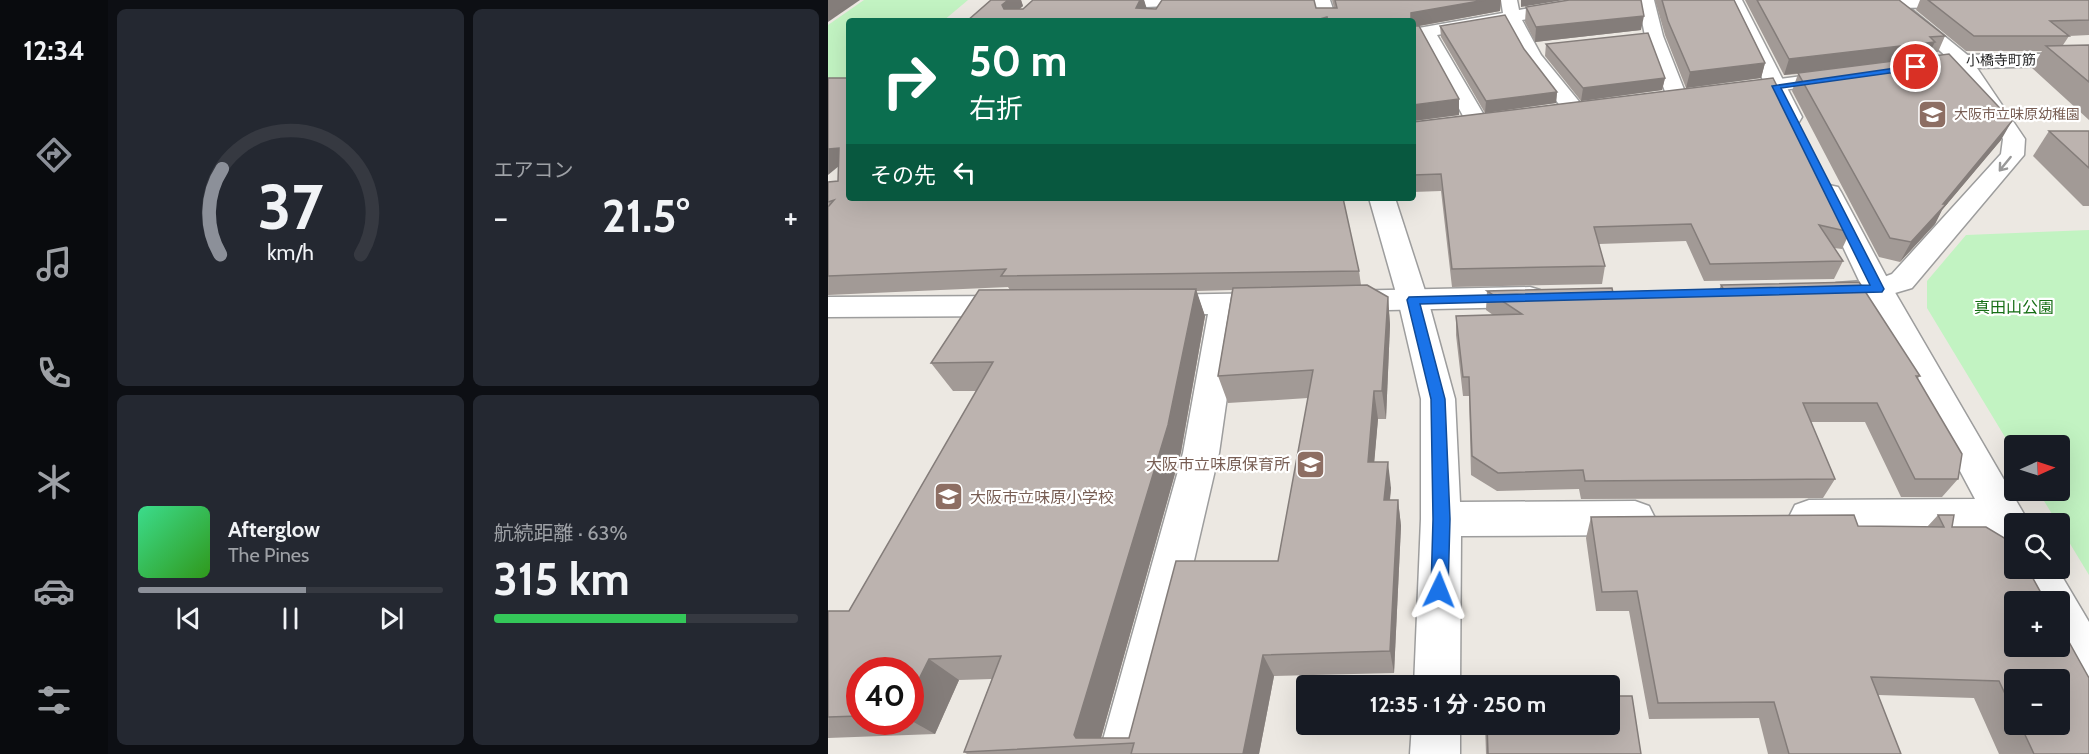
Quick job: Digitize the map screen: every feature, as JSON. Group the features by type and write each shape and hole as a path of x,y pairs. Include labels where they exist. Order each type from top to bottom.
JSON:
{"street":[{"path":"1079,5 1192,0"},
{"path":"1322,0 1327,18"},
{"path":"1477,122 1420,33 1510,8 1606,0"},
{"path":"1646,0 1654,36 1677,97"},
{"path":"1734,0 1803,140"},
{"path":"1153,18 1163,1"},
{"path":"1891,2 1985,2"},
{"path":"1822,290 1878,289 1902,281 2012,156 2014,139 1963,61 1891,2"},
{"path":"1510,8 1529,50 1575,110"},
{"path":"1632,38 1654,36"},
{"path":"1529,50 1552,48"},
{"name":"小橋寺町筋","path":"1928,65 1963,61 2089,59"},
{"path":"1721,92 1858,75"},
{"path":"1654,100 1699,95"},
{"path":"1553,113 1598,107"},
{"path":"1455,125 1498,120"},
{"path":"1819,172 1878,289 2004,514"},
{"path":"1383,201 1413,300 1438,399 1442,519 1437,675"},
{"path":"1132,305 1553,297"},
{"path":"1124,754 1201,453 1225,304"},
{"path":"828,307 1038,306"},
{"path":"1776,517 2004,525"},
{"path":"1442,519 1669,518"},
{"path":"2070,631 2089,665"},
{"path":"1435,754 1436,735"}],"green space":[{"path":"864,0 968,0 947,18 846,18 846,78 828,79 828,25"},
{"name":"真田山公園","path":"2089,230 2089,575 2070,544 2070,513 2051,513 2044,501 2070,501 2070,435 2004,435 1927,308 1927,281 1966,235"}],"building":[{"path":"991,0 1008,0 1002,5 1004,9 1023,9 1033,0 1140,0 1136,8 1156,9 1162,0 1314,0 1316,8 1337,8 1335,0 1485,0 1411,13 1411,18 970,18"},
{"path":"1569,0 1641,0 1644,16 1536,27 1526,7"},
{"path":"1662,0 1734,0 1765,63 1690,72 1668,21"},
{"path":"1757,0 1899,0 1945,36 1930,37 1935,42 1789,59"},
{"path":"1928,0 2089,0 2089,20 2050,21 2069,36 1974,36"},
{"path":"1505,15 1524,49 1557,92 1486,101 1440,26"},
{"path":"1416,26 1419,26 1459,99 1416,105"},
{"path":"1648,33 1665,78 1583,88 1546,44"},
{"path":"2089,45 2089,82 2046,46"},
{"path":"1949,54 2012,121 1943,204 1946,204 1911,242 1890,238 1798,73"},
{"path":"828,78 846,78 846,201 1344,201 1359,271 1001,276 1006,269 828,276 828,207 834,200 828,202 828,182 838,181 839,148 828,149"},
{"path":"1773,78 1850,232 1819,225 1843,261 1710,264 1691,224 1594,227 1605,266 1452,269 1441,174 1416,175 1416,122"},
{"path":"2049,131 2089,131 2089,168"},
{"path":"1859,282 1920,376 1916,376 1962,454 1958,479 1915,479 1877,403 1803,403 1835,479 1585,481 1583,470 1498,473 1472,456 1469,377 1463,377 1456,316 1522,314 1487,291 1612,288 1613,293 1724,290 1721,285"},
{"path":"1367,285 1388,297 1382,391 1374,391 1368,462 1388,462 1384,500 1398,500 1390,651 1263,655 1243,754 1131,754 1134,743 964,752 1001,656 929,659 924,669 924,657 846,657 846,716 828,717 828,611 849,611 993,362 931,363 979,290 1196,289 1168,425 1074,735 1076,738 1129,738 1176,561 1278,561 1313,370 1218,376 1233,288"},
{"path":"1854,515 1858,526 1944,527 1938,515 1954,515 1952,527 1986,527 2004,538 2004,579 2033,579 2040,591 2004,591 2004,657 2070,657 2070,644 2089,678 2089,754 2034,754 2025,735 2070,735 2070,669 2004,669 2004,692 1999,681 1871,677 1901,754 1789,754 1774,702 1658,703 1637,591 1602,592 1591,517"},
{"path":"1620,696 1632,696 1641,754 1488,754 1487,735 1620,735"}],"place":[{"name":"大阪市立味原幼稚園","path":"1933,114"},
{"name":"大阪市立味原保育所","path":"1311,464"},
{"name":"大阪市立味原小学校","path":"949,497"}],"route":[{"path":"1439,590 1442,519 1438,399 1413,300 1878,289 1776,86 1916,67"}]}
